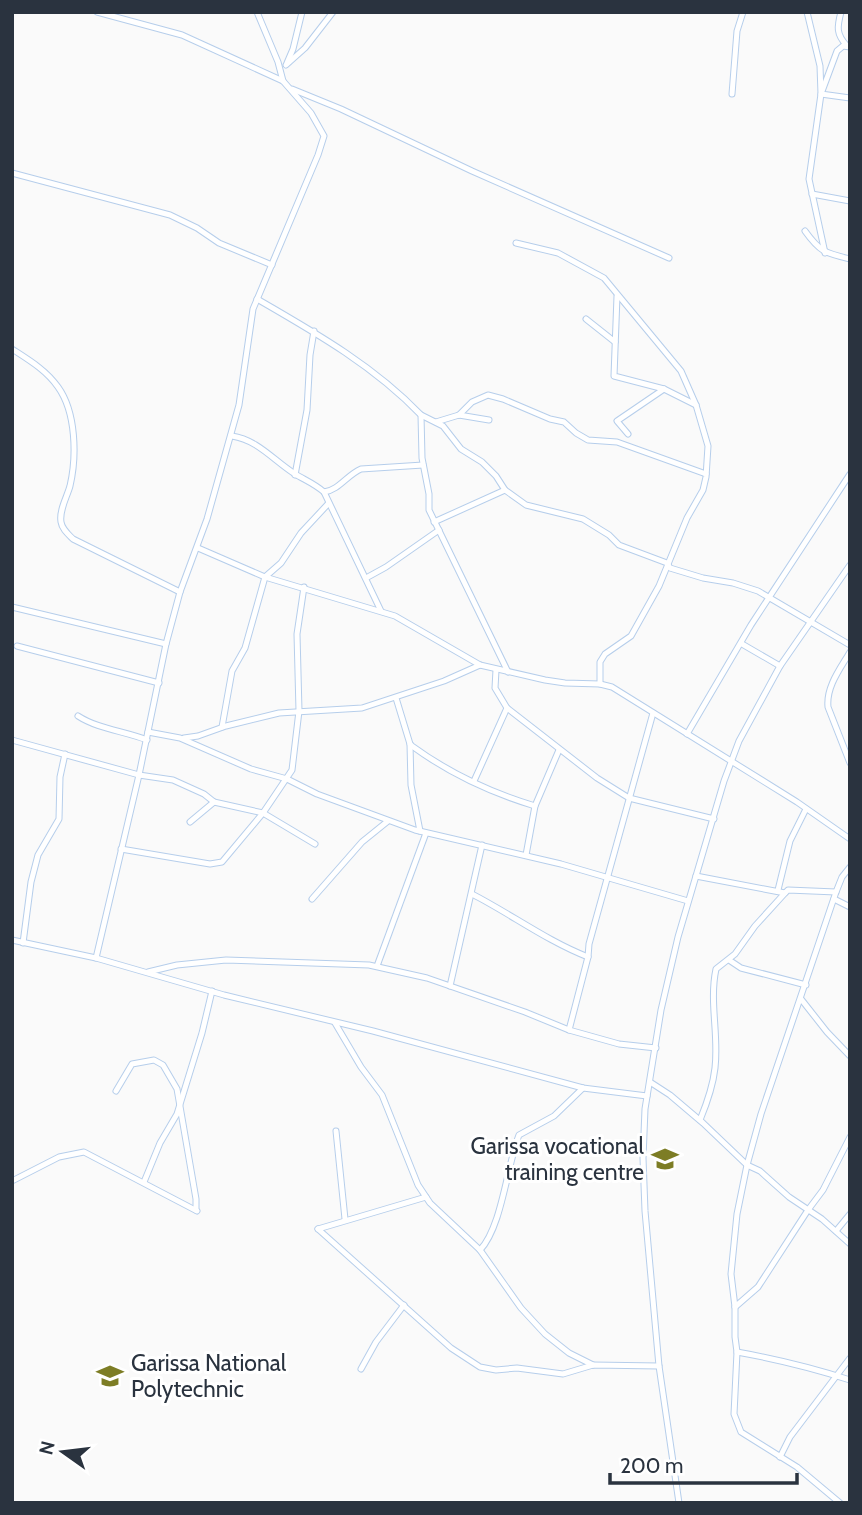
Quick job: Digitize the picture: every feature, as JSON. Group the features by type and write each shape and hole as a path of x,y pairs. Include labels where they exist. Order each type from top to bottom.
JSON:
{"street":[{"path":"96,958 147,740 166,644 180,592 198,548 232,436 249,328 257,299 324,136 317,121 283,81 196,40 97,12"},
{"path":"130,21 135,12"},
{"path":"257,12 283,81"},
{"path":"281,72 293,49 302,12"},
{"path":"286,65 305,48 332,12"},
{"path":"732,94 737,31 743,12"},
{"path":"807,12 820,66 821,93"},
{"path":"825,253 809,179 821,93 837,51 848,47 838,37 837,26 841,12"},
{"path":"291,89 341,109 669,258"},
{"path":"821,93 850,98"},
{"path":"12,173 170,215 197,228 219,243 272,265"},
{"path":"812,194 850,201"},
{"path":"805,231 816,247 825,253 850,259"},
{"path":"516,243 558,253 604,278 681,371 696,405 708,446 702,489 659,586 631,636 605,654 600,662 600,684"},
{"path":"617,296 614,376 664,389 696,405"},
{"path":"257,299 314,331 375,372 421,415 443,426 461,449 496,475 505,490 526,505 583,519 609,535 619,545 667,563 670,568 758,591 850,645"},
{"path":"586,319 615,342"},
{"path":"295,475 306,410 314,331"},
{"path":"12,349 50,377 60,389 75,437 70,484 61,513 64,530 73,539 180,592"},
{"path":"628,434 617,421 664,389"},
{"path":"459,415 472,402 488,395 503,398 525,406 543,417 564,422 588,440 617,442 706,474"},
{"path":"421,415 423,465 429,494 429,510 508,672"},
{"path":"436,422 459,415 489,419"},
{"path":"232,436 252,442 295,475 324,492 381,611"},
{"path":"324,492 332,491 352,472 361,469 423,465"},
{"path":"687,734 751,625 850,474"},
{"path":"434,522 505,490"},
{"path":"222,727 232,671 245,648 265,577 281,563 301,533 328,504"},
{"path":"366,578 439,530"},
{"path":"198,548 265,577 395,615 480,665 565,683 612,687 850,839"},
{"path":"679,1503 659,1366 645,1211 643,1146 647,1096 665,989 688,901 731,761 749,721 780,666 848,573 850,565"},
{"path":"121,849 216,864 222,862 287,779 292,770 299,711 297,634 304,587"},
{"path":"12,607 166,644"},
{"path":"742,643 780,666"},
{"path":"17,646 159,683"},
{"path":"850,652 827,698 850,763"},
{"path":"180,738 198,736 255,718 299,711 362,708 396,698 480,665"},
{"path":"496,670 495,688 507,708 588,772 629,798 714,820"},
{"path":"377,966 423,832 411,785 410,744 396,698"},
{"path":"474,781 507,708"},
{"path":"569,1030 589,944 653,713"},
{"path":"78,716 88,723 147,740"},
{"path":"148,732 180,738 251,769 287,779 317,794 423,832 526,855 688,901"},
{"path":"12,740 139,775 173,780 204,794 214,802 263,813 315,844"},
{"path":"410,744 446,770 535,806"},
{"path":"526,855 535,806 559,750"},
{"path":"23,943 31,881 38,855 60,819 60,777 65,754"},
{"path":"190,822 214,802"},
{"path":"778,890 790,841 806,809"},
{"path":"312,899 362,842 388,821"},
{"path":"450,986 482,845"},
{"path":"840,1503 797,1468 737,1427 733,1404 737,1352 736,1307 731,1274 732,1249 747,1165 761,1114 836,892 850,867"},
{"path":"696,877 785,893"},
{"path":"701,1120 715,1066 713,991 718,966 729,960 788,890 836,892"},
{"path":"472,894 507,912 562,947 588,957"},
{"path":"834,899 850,907"},
{"path":"12,940 96,958 583,1088 647,1096"},
{"path":"145,973 177,965 226,960 377,966 427,978 569,1030 619,1044 656,1048"},
{"path":"729,960 741,968 806,985"},
{"path":"144,1182 180,1105 212,991"},
{"path":"801,999 850,1056"},
{"path":"335,1023 361,1067 382,1095 413,1173 426,1197 480,1250 521,1308 545,1334 569,1353 593,1365"},
{"path":"12,1181 59,1157 84,1152 197,1210 177,1089 163,1065 155,1060 132,1064 116,1091"},
{"path":"650,1082 701,1120 747,1165 760,1171 850,1244"},
{"path":"480,1250 498,1212 519,1135 554,1116 583,1088"},
{"path":"336,1131 345,1219"},
{"path":"736,1307 758,1287 823,1190 850,1137"},
{"path":"426,1197 318,1229 451,1348 480,1367 496,1370 517,1368 562,1374 593,1365 659,1366"},
{"path":"836,1231 850,1214"},
{"path":"361,1369 376,1342 404,1306"},
{"path":"737,1352 790,1365 802,1365 850,1380"},
{"path":"780,1457 790,1437 850,1358"}],"place":[{"name":"Garissa vocational training centre","path":"665,1159"},
{"name":"Garissa National Polytechnic","path":"110,1376"}]}
